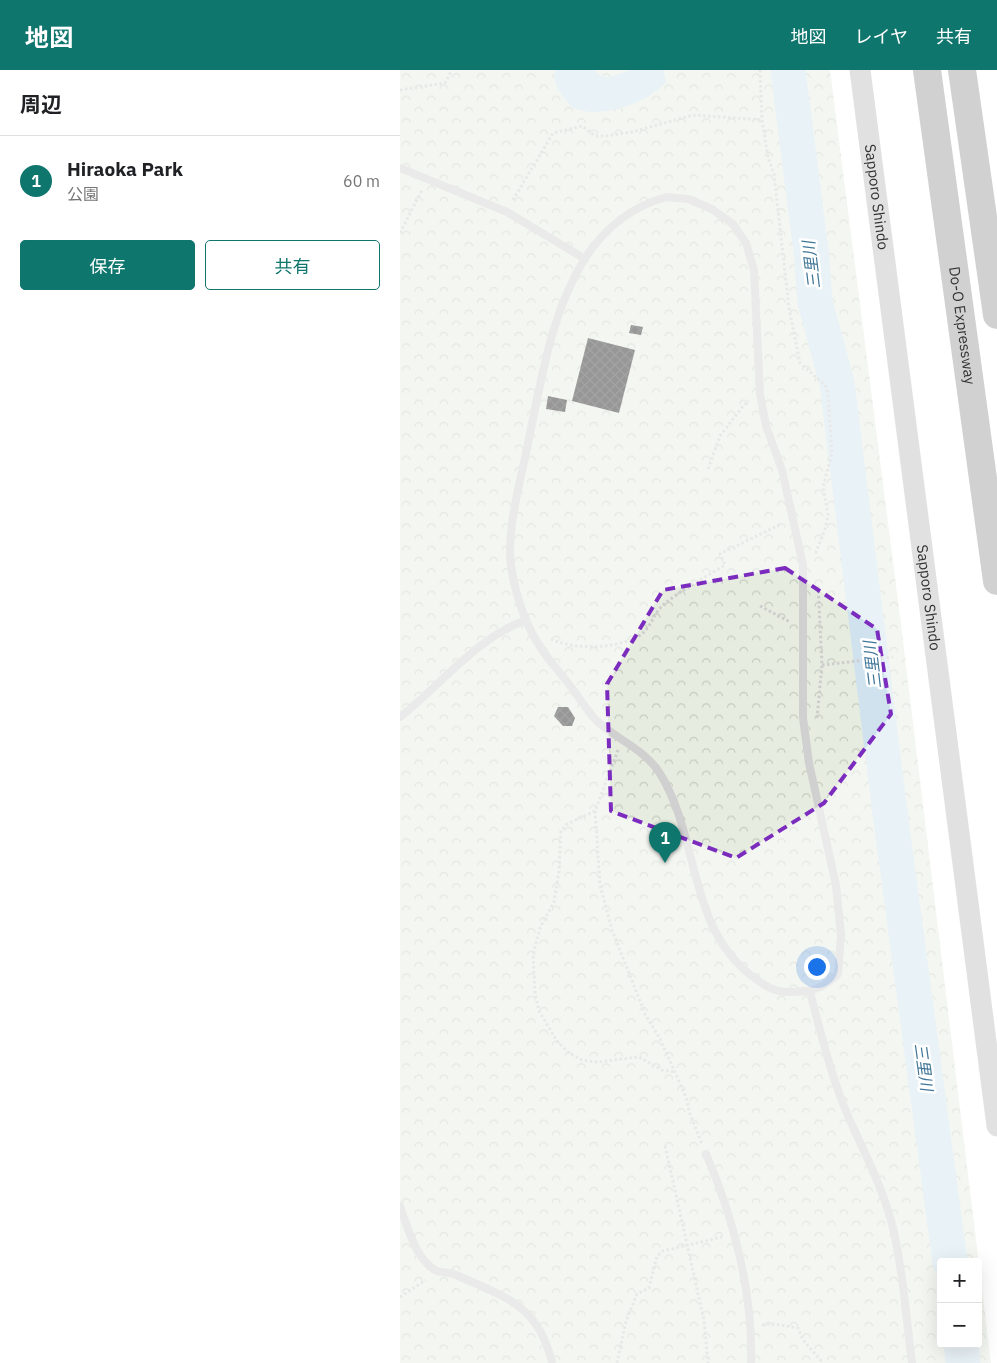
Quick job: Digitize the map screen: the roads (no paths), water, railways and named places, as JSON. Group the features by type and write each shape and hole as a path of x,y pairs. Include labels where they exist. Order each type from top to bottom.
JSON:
{"highway":[{"name":"Do-O Expressway","path":"927,70 997,581"},
{"path":"962,70 997,315"}],"street":[{"name":"Sapporo Shindo","path":"860,70 997,1126"}],"lane":[{"path":"400,168 507,212 585,258"},
{"path":"666,196 696,202 712,208 733,224 746,243 754,270 760,394 766,426 782,470 803,565 802,627 805,739 829,848 841,935 838,974 828,984 810,992 780,992 764,986 744,970 722,946 707,915 675,804 658,771 622,738 597,721 532,632 517,592 510,554 515,503 554,326 585,258 625,214 644,203 666,196"},
{"path":"400,717 461,661 508,626 526,620"},
{"path":"810,992 848,1114 877,1178 891,1223 902,1269 912,1363"},
{"path":"706,1154 725,1200 743,1275 751,1326 751,1363"},
{"path":"400,1206 416,1248 437,1271 454,1274 505,1296 526,1310 545,1338 552,1363"}],"water":[{"path":"555,70 594,70 608,77 631,70 663,70 666,82 647,97 622,108 595,112 583,111 572,107 562,95 555,82"}],"waterway":[{"name":"三里川","path":"788,70 812,259 815,302 837,383 889,805 949,1258"},
{"name":"三里川","path":"961,1348 963,1363"}],"place":[{"name":"Hiraoka Park","path":"665,863"}]}
